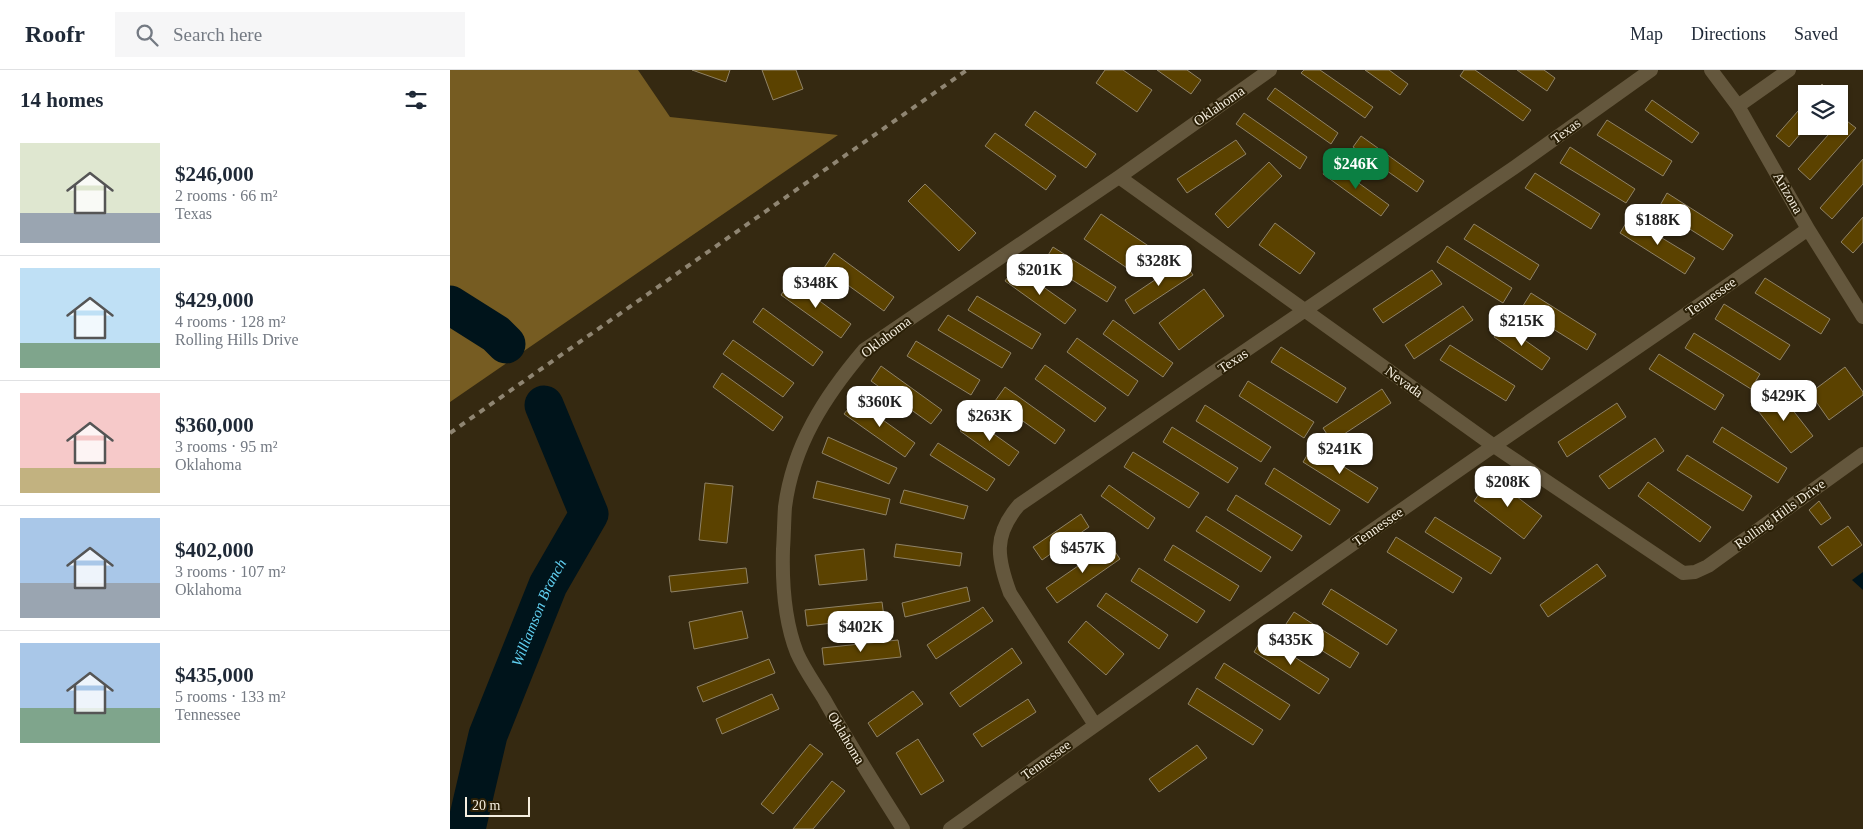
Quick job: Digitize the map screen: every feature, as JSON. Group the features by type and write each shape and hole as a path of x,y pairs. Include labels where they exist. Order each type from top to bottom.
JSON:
{"street":[{"name":"Oklahoma","path":"903,829 842,732 798,654 789,625 782,581 786,506 792,474 803,440 820,407 864,350 1119,177 1270,70"},
{"name":"Texas","path":"1095,725 1010,593 1002,571 999,552 1007,519 1019,505 1305,312 1515,167 1651,70"},
{"name":"Arizona","path":"1711,70 1738,106 1808,228 1863,317"},
{"path":"1738,106 1789,70"},
{"name":"Nevada","path":"1119,177 1494,446 1683,573 1695,572"},
{"name":"Tennessee","path":"950,829 1095,725 1494,446 1694,310 1808,228"},
{"name":"Rolling Hills Drive","path":"1695,572 1708,566 1863,454"}],"shaded area":[{"path":"450,70 638,70 670,117 838,135 450,402"}],"water":[{"path":"1863,572 1863,590 1852,580"}],"building":[{"path":"692,70 730,70 726,82"},
{"path":"762,70 796,70 803,89 773,100"},
{"path":"1105,70 1123,70 1152,90 1137,112 1096,83"},
{"path":"1157,70 1187,70 1201,80 1191,94"},
{"path":"1304,70 1320,70 1373,107 1365,118 1301,73"},
{"path":"1365,70 1389,70 1408,84 1400,95"},
{"path":"1464,70 1475,70 1531,110 1523,121 1460,76"},
{"path":"1517,70 1544,70 1555,78 1547,91"},
{"path":"1275,88 1338,133 1331,144 1267,99"},
{"path":"1652,100 1699,133 1692,143 1645,110"},
{"path":"1035,111 1096,154 1086,168 1025,125"},
{"path":"1798,111 1799,135 1789,147 1776,136"},
{"path":"1244,113 1307,157 1300,169 1236,124"},
{"path":"1607,120 1672,161 1663,176 1597,135"},
{"path":"1848,122 1856,128 1810,180 1798,169 1828,135 1848,135"},
{"path":"995,133 1056,176 1046,190 985,146"},
{"path":"1361,136 1424,181 1417,192 1353,147"},
{"path":"1236,140 1246,154 1187,193 1177,179"},
{"path":"1570,147 1635,189 1626,203 1560,163"},
{"path":"1863,159 1863,184 1832,219 1820,208"},
{"path":"1269,162 1282,176 1228,228 1215,214"},
{"path":"1331,163 1389,205 1381,216 1323,174"},
{"path":"1535,173 1600,214 1591,229 1525,188"},
{"path":"925,184 976,233 959,251 908,201"},
{"path":"1667,193 1733,235 1723,250 1658,209"},
{"path":"1101,214 1153,249 1136,274 1084,239"},
{"path":"1863,217 1863,242 1853,253 1841,242"},
{"path":"1629,218 1695,258 1685,274 1620,233"},
{"path":"1275,223 1315,253 1300,274 1259,245"},
{"path":"1474,224 1539,265 1530,280 1464,239"},
{"path":"1447,246 1512,288 1503,303 1437,262"},
{"path":"1053,247 1116,287 1107,302 1044,262"},
{"path":"834,253 894,297 884,311 824,268"},
{"path":"1183,261 1193,275 1134,314 1125,300"},
{"path":"1015,267 1076,310 1065,324 1005,281"},
{"path":"1432,270 1442,284 1383,323 1373,309"},
{"path":"1765,278 1830,319 1821,334 1755,293"},
{"path":"791,280 851,324 841,338 781,295"},
{"path":"1204,289 1224,316 1179,350 1159,323"},
{"path":"1531,293 1596,334 1587,350 1521,309"},
{"path":"977,296 1041,334 1032,349 968,310"},
{"path":"1724,304 1790,345 1780,360 1715,319"},
{"path":"1463,306 1473,320 1414,359 1405,345"},
{"path":"763,308 823,352 813,366 753,322"},
{"path":"948,315 1011,353 1002,368 938,330"},
{"path":"1113,320 1173,363 1163,377 1103,334"},
{"path":"1502,324 1550,358 1542,370 1494,337"},
{"path":"1694,333 1760,374 1751,389 1685,348"},
{"path":"1077,338 1138,381 1128,396 1067,352"},
{"path":"733,340 794,383 783,397 723,354"},
{"path":"916,341 980,380 971,395 907,356"},
{"path":"1450,345 1515,386 1506,401 1440,360"},
{"path":"1281,347 1346,388 1337,403 1271,362"},
{"path":"1659,354 1724,395 1715,410 1649,369"},
{"path":"1045,365 1106,408 1095,422 1035,379"},
{"path":"881,366 942,410 931,424 871,381"},
{"path":"1845,367 1863,392 1863,395 1829,420 1810,393"},
{"path":"722,373 783,417 773,431 713,387"},
{"path":"1248,381 1314,422 1304,438 1239,396"},
{"path":"1005,387 1065,430 1055,444 995,401"},
{"path":"1382,389 1391,403 1332,442 1323,428"},
{"path":"1777,390 1813,436 1791,453 1755,407"},
{"path":"855,400 915,443 905,457 844,414"},
{"path":"1617,403 1626,417 1567,457 1558,442"},
{"path":"1205,405 1271,447 1261,462 1196,421"},
{"path":"970,417 1019,452 1009,466 960,431"},
{"path":"1172,427 1238,468 1228,483 1163,442"},
{"path":"1722,427 1787,468 1778,483 1713,442"},
{"path":"828,437 897,468 889,484 822,453"},
{"path":"1655,438 1664,451 1609,489 1599,476"},
{"path":"938,443 995,479 987,491 930,455"},
{"path":"1312,447 1378,488 1368,503 1303,462"},
{"path":"1133,452 1199,493 1189,508 1124,467"},
{"path":"1687,455 1752,496 1743,511 1677,470"},
{"path":"1274,468 1340,510 1330,525 1265,484"},
{"path":"1491,477 1542,516 1524,539 1474,501"},
{"path":"817,481 890,499 886,515 813,498"},
{"path":"1648,482 1711,527 1700,542 1638,496"},
{"path":"705,483 733,486 727,543 699,540"},
{"path":"1109,485 1155,518 1148,529 1101,496"},
{"path":"904,490 968,506 964,519 900,503"},
{"path":"1236,495 1302,536 1292,551 1227,510"},
{"path":"1819,501 1831,518 1821,525 1809,510"},
{"path":"1081,514 1089,527 1042,560 1033,547"},
{"path":"1206,516 1271,557 1261,572 1196,531"},
{"path":"1435,517 1501,558 1491,574 1425,532"},
{"path":"1848,526 1862,545 1832,566 1818,547"},
{"path":"1396,537 1462,578 1453,593 1387,552"},
{"path":"896,544 962,553 960,566 894,557"},
{"path":"1110,544 1120,559 1057,603 1046,588"},
{"path":"1173,545 1239,586 1230,601 1164,560"},
{"path":"864,549 867,580 819,585 815,555"},
{"path":"1597,564 1606,576 1548,617 1540,605"},
{"path":"746,568 748,583 671,592 669,576"},
{"path":"1139,568 1205,611 1197,623 1131,581"},
{"path":"967,587 970,601 905,617 902,603"},
{"path":"1331,589 1397,630 1387,645 1322,604"},
{"path":"1106,593 1168,635 1159,649 1097,606"},
{"path":"882,602 884,617 807,626 805,610"},
{"path":"983,607 993,621 936,659 927,645"},
{"path":"742,611 748,638 694,649 689,622"},
{"path":"1294,612 1359,653 1350,668 1284,627"},
{"path":"1086,621 1124,654 1106,675 1068,642"},
{"path":"1263,637 1329,679 1319,694 1254,652"},
{"path":"898,640 901,657 824,665 822,648"},
{"path":"1012,648 1022,663 960,707 950,693"},
{"path":"769,659 775,673 703,702 697,687"},
{"path":"1224,663 1290,705 1280,720 1215,678"},
{"path":"1197,688 1263,730 1253,745 1188,704"},
{"path":"913,691 923,704 877,737 868,723"},
{"path":"772,694 779,709 722,734 716,719"},
{"path":"1028,699 1036,712 982,747 973,734"},
{"path":"918,739 944,781 921,795 896,753"},
{"path":"810,744 823,754 773,814 761,804"},
{"path":"1197,745 1207,758 1159,792 1149,779"},
{"path":"832,781 845,791 813,829 793,829"}],"waterway":[{"name":"Williamson Branch","path":"450,305 496,334 506,344"},
{"name":"Williamson Branch","path":"466,829 488,735 548,585 589,514 544,405"}],"railway":[{"path":"450,433 967,70"}]}
